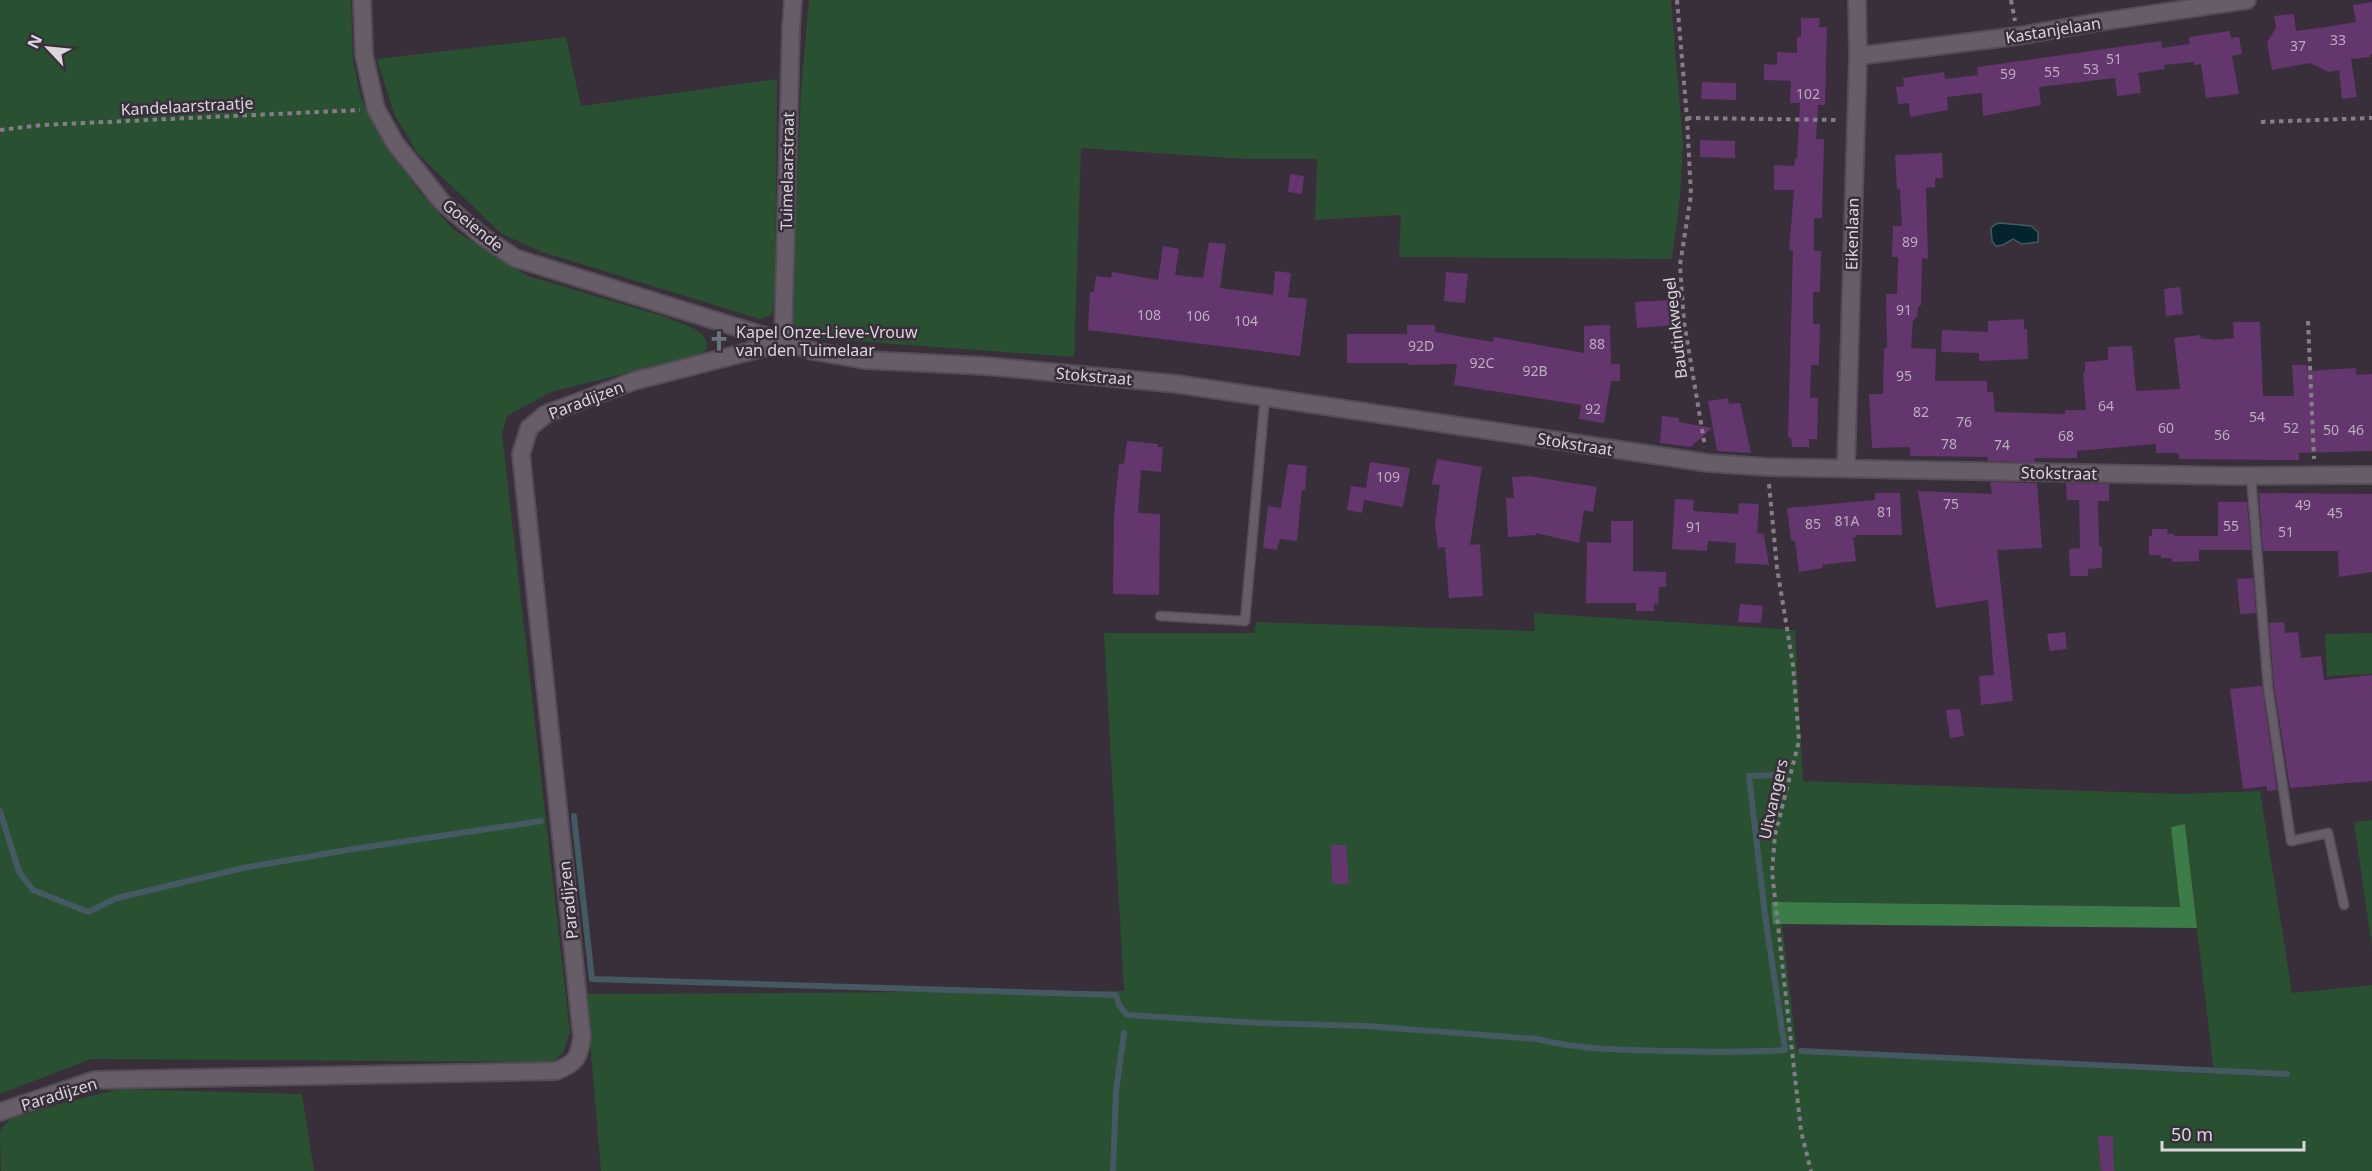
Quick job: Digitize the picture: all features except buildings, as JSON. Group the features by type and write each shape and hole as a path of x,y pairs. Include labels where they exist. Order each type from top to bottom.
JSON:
{"street":[{"name":"Goeiende","path":"362,0 364,55 376,109 395,143 442,202 482,236 514,258 783,343"},
{"name":"Tuimelaarstraat","path":"783,343 791,28 794,0"},
{"name":"Eikenlaan","path":"1846,469 1858,56 1857,0"},
{"name":"Kastanjelaan","path":"1858,56 2018,36 2247,0"},
{"name":"Stokstraat","path":"783,343 865,360 986,366 1177,384 1708,463 1846,469 2250,476 2372,475"},
{"name":"Paradijzen","path":"0,1112 95,1080 556,1071 571,1065 579,1054 582,1037 521,453 529,428 546,414 634,381 783,343"}],"lane":[{"path":"1160,616 1245,621 1265,396"},
{"path":"2250,476 2268,687 2290,842 2328,833 2344,905"}],"path":[{"name":"Bautinkwegel","path":"1677,0 1687,118 1690,195 1680,265 1683,322 1708,463"},
{"name":"Kandelaarstraatje","path":"0,130 42,125 376,109"},
{"path":"1687,118 1855,120"},
{"path":"2261,122 2372,118"},
{"path":"2308,321 2314,475"},
{"name":"Uitvangers","path":"1767,467 1778,568 1793,665 1799,741 1775,835 1772,872 1801,1131 1811,1171"}],"green space":[{"path":"0,0 351,0 353,60 361,98 375,128 418,190 454,230 528,276 663,316 695,329 703,335 707,342 707,349 700,355 551,392 507,416 502,433 570,1032 563,1053 553,1062 91,1059 0,1094"},
{"path":"809,0 1671,0 1683,144 1680,198 1672,259 1399,257 1401,215 1315,220 1317,159 1245,159 1081,148 1074,357 814,338 799,332 792,322 801,90"},
{"path":"566,37 581,106 777,79 775,292 772,315 760,319 542,252 502,234 418,154 394,114 377,59"},
{"path":"1534,613 1795,630 1803,781 2181,794 2260,791 2292,993 2372,985 2372,1171 601,1171 586,994 1124,991 1104,633 1254,633 1256,622 1535,631","holes":["2185,824 2214,1074 1797,1053 1782,924 1773,923 1771,902 2180,907 2171,827"]},
{"path":"2372,633 2372,674 2327,676 2325,634"},
{"path":"2372,820 2372,947 2354,822"},
{"path":"2185,824 2197,928 1773,924 1771,902 2180,907 2171,827"},
{"path":"120,1089 302,1094 314,1171 1,1171 0,1134 1,1129 10,1119"}],"water":[{"path":"2000,223 2031,226 2038,232 2038,242 2022,244 2013,239 1996,246 1992,241 1991,228"}],"waterway":[{"path":"574,816 592,979 1116,995 1119,1005 1127,1015 1260,1023 1366,1026 1537,1039 1603,1049 1756,1052 1785,1050 1765,915 1749,776 1782,775"},
{"path":"0,811 19,872 33,890 88,912 117,898 243,868 541,821"},
{"path":"1113,1171 1116,1091 1124,1033"},
{"path":"1801,1051 2287,1074"}],"place":[{"name":"Kapel Onze-Lieve-Vrouw van den Tuimelaar","path":"719,341"}]}
